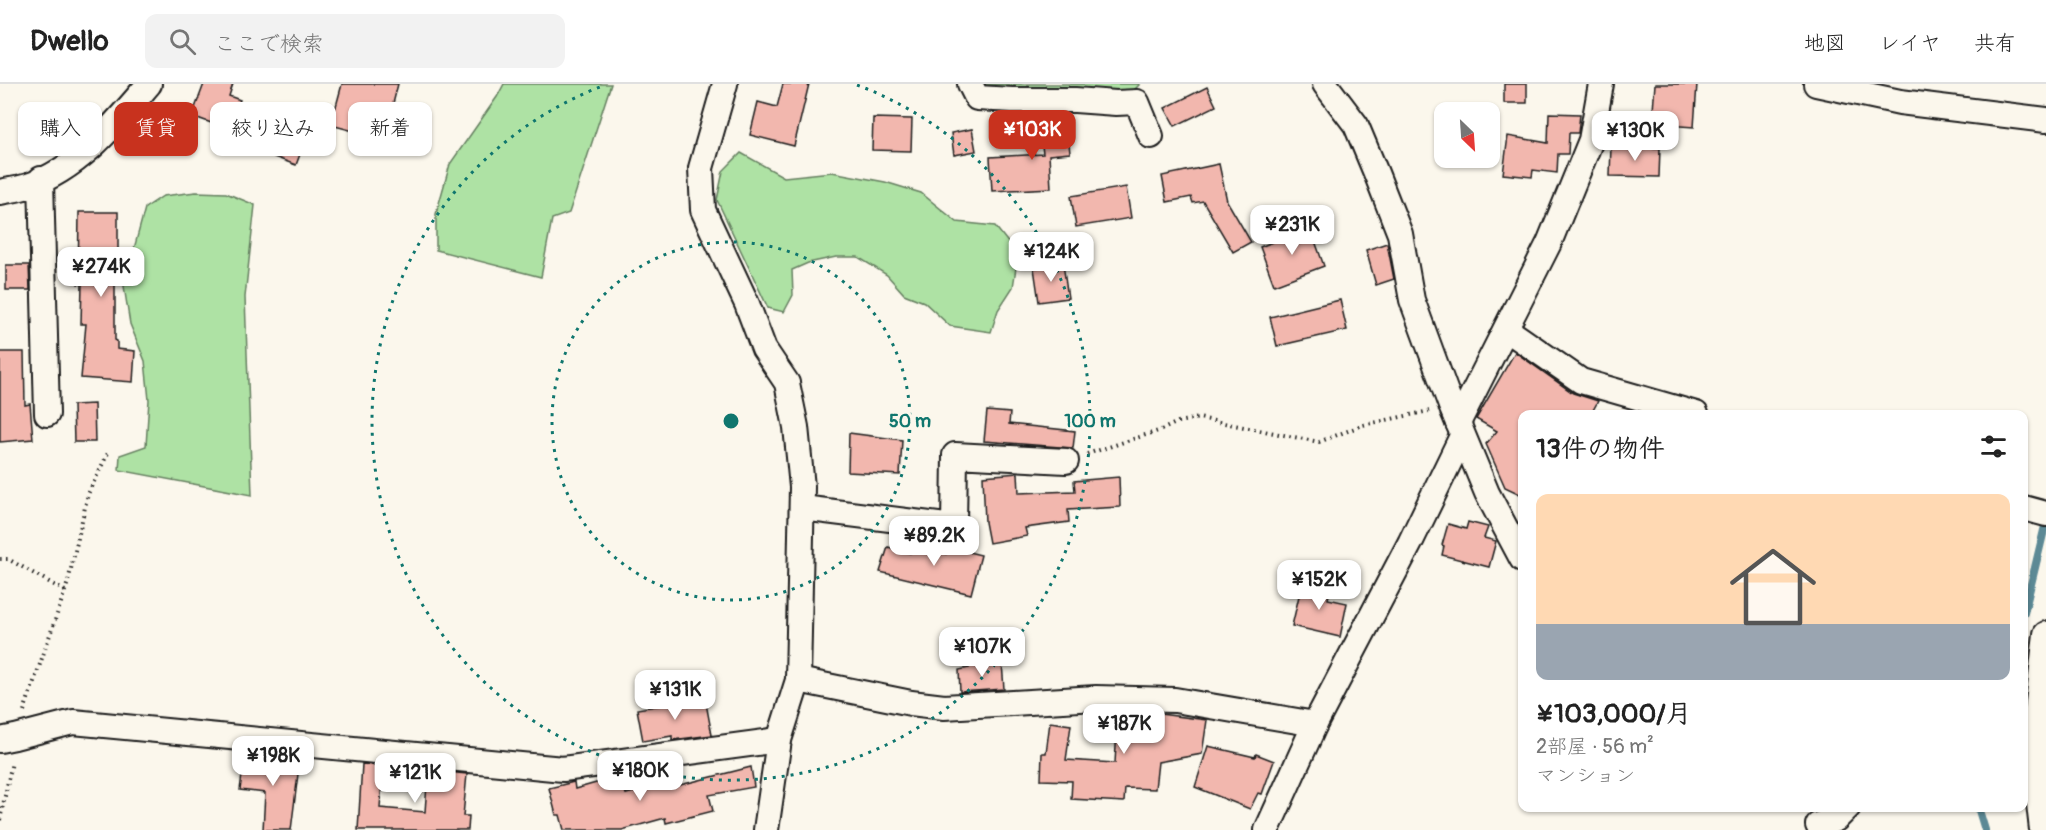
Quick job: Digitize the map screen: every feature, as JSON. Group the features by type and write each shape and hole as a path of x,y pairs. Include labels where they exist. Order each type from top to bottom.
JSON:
{"street":[{"path":"0,192 28,186 68,167 101,140 149,84"},
{"path":"724,84 701,168 703,210 747,304 764,349 787,383 796,427 802,487 798,680 779,740 766,830"},
{"path":"970,84 977,98 1137,102 1151,136"},
{"path":"1325,84 1356,125 1376,173 1400,234 1412,300 1457,422 1487,493 1518,551"},
{"path":"1267,830 1315,724 1410,543 1457,422 1550,243 1591,140 1601,84"},
{"path":"1816,84 1900,102 2046,120"},
{"path":"41,179 47,414"},
{"path":"1506,329 1581,381 1682,410"},
{"path":"802,508 954,527 955,455 1066,461"},
{"path":"2042,830 2038,795 2036,720 2046,634"},
{"path":"798,680 911,704 944,707 1096,698 1175,700 1315,724"},
{"path":"8,739 73,722 564,769 779,740"},
{"path":"1815,821 1836,819 1843,812"}],"path":[{"path":"1066,461 1161,430 1178,422 1199,418 1319,442 1363,425 1457,422"},
{"path":"0,820 10,776 8,739 65,591 88,494 108,453"},
{"path":"0,559 8,559 65,591"}],"green space":[{"path":"504,84 611,84 569,213 552,219 541,277 436,250 436,214 450,164"},
{"path":"974,84 1140,84 1131,93 1012,100"},
{"path":"741,153 784,177 832,172 885,182 921,193 957,222 995,226 1018,255 1013,287 998,310 991,332 950,326 924,302 904,294 887,275 858,257 836,257 808,263 792,270 793,295 784,312 768,308 717,200 723,171"},
{"path":"196,192 226,193 255,205 245,297 252,495 119,470 120,455 146,446 149,400 145,361 130,324 124,286 145,208 163,196"}],"building":[{"path":"204,84 233,84 229,96 240,100 239,102 210,102 210,122 198,118 197,102"},
{"path":"342,84 398,84 393,102 348,102 348,129 336,126 336,106"},
{"path":"783,84 809,84 794,146 750,135 758,102 777,107"},
{"path":"1504,84 1527,84 1527,103 1504,103"},
{"path":"1655,84 1697,84 1694,127 1652,124"},
{"path":"1207,87 1216,106 1175,126 1165,108"},
{"path":"1549,113 1580,114 1578,133 1569,133 1568,154 1558,154 1557,173 1533,170 1532,177 1503,174 1508,136 1548,143"},
{"path":"1066,117 1070,153 1049,155 1051,188 992,191 990,157 1043,154 1039,120"},
{"path":"873,118 912,119 911,151 872,150"},
{"path":"972,129 976,151 954,155 951,133"},
{"path":"1611,146 1660,148 1659,177 1610,176"},
{"path":"274,156 299,156 296,165"},
{"path":"1219,164 1227,201 1251,242 1233,252 1203,201 1193,203 1191,197 1167,202 1162,176"},
{"path":"1126,187 1131,218 1076,227 1071,196"},
{"path":"79,212 118,212 118,258 121,257 121,283 115,283 115,340 117,349 135,351 133,382 81,378 86,324 81,324 82,284 78,284"},
{"path":"1310,227 1324,266 1274,285 1260,247"},
{"path":"1387,243 1394,279 1376,285 1366,250"},
{"path":"1063,264 1068,298 1039,302 1034,268"},
{"path":"6,265 29,265 30,290 6,290"},
{"path":"1340,300 1347,330 1277,346 1270,317"},
{"path":"0,352 24,352 25,405 30,404 33,439 0,442"},
{"path":"1515,352 1573,393 1598,401 1593,410 1518,410 1518,493 1505,487 1486,444 1497,431 1476,419"},
{"path":"94,404 95,442 74,442 73,405"},
{"path":"987,411 1010,413 1009,424 1075,431 1073,448 984,441"},
{"path":"849,433 902,440 900,475 848,472"},
{"path":"1018,473 1019,493 1075,491 1074,481 1119,477 1120,507 1068,510 1069,522 1025,528 1027,536 989,543 985,522 983,476"},
{"path":"1468,522 1488,527 1484,538 1496,541 1489,567 1442,555 1444,546 1442,545 1448,524 1466,529"},
{"path":"912,545 946,554 948,547 981,555 971,594 880,572 888,547 910,553"},
{"path":"1302,583 1330,589 1328,599 1347,603 1340,637 1292,626"},
{"path":"1002,663 1004,689 960,692 959,670 969,668 967,664"},
{"path":"705,698 712,735 672,740 672,736 643,741 637,709"},
{"path":"1118,713 1160,714 1207,720 1202,754 1158,762 1155,789 1125,788 1124,802 1071,799 1072,781 1041,780 1042,753 1046,753 1050,722 1071,725 1066,760 1115,763"},
{"path":"1208,746 1255,757 1256,754 1274,761 1262,794 1258,793 1250,809 1195,787"},
{"path":"245,753 300,758 291,830 263,830 265,793 240,790"},
{"path":"362,764 383,766 380,808 425,812 428,770 467,774 463,816 469,816 468,830 358,830"},
{"path":"751,767 754,787 709,795 713,811 666,823 665,818 622,830 564,830 560,815 556,815 549,788 574,782 575,789 621,776 626,794 671,782 672,787"}],"waterway":[{"path":"2028,596 2046,522"},
{"path":"1980,812 1985,830"}]}
